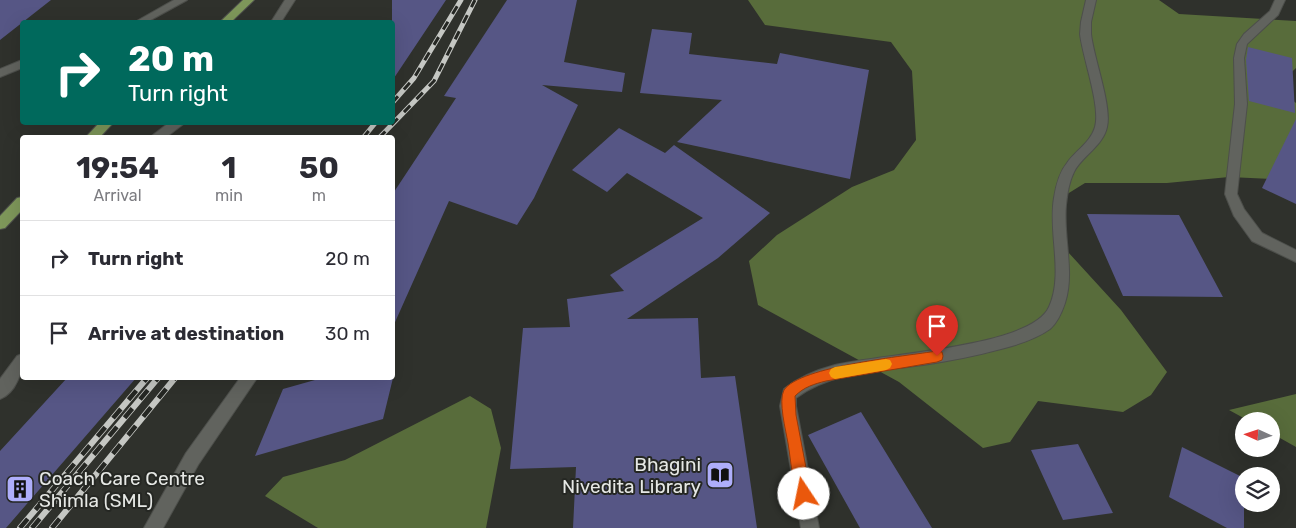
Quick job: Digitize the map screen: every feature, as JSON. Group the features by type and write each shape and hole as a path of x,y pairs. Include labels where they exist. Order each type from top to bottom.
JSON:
{"main road":[{"path":"227,20 249,0"},
{"path":"94,135 105,125"},
{"path":"0,224 20,204"}],"street":[{"path":"144,20 182,0"},
{"path":"277,20 290,0"},
{"path":"810,528 789,415 789,394 797,386 810,379 846,370 937,356 1006,341 1029,333 1045,324 1055,311 1061,293 1059,205 1063,186 1068,171 1093,142 1102,121 1089,56 1086,23 1091,0"},
{"path":"1280,0 1274,14 1248,36 1242,44 1239,58 1241,104 1231,194 1239,212 1257,237 1296,256"},
{"path":"0,74 20,65"},
{"path":"160,135 175,125"},
{"path":"0,392 20,364"},
{"path":"153,528 192,459 248,380"}],"green space":[{"path":"748,0 1159,0 1179,14 1296,21 1296,68 1276,87 1296,103 1296,176 1293,180 1229,177 1167,183 1085,183 1056,201 1057,240 1121,310 1167,372 1151,395 1123,412 1038,401 1010,442 983,448 899,382 758,305 749,261 777,235 852,187 894,170 916,140 912,71 891,42 765,25"},
{"path":"1296,394 1296,447 1280,438 1280,412 1235,413 1229,410"},
{"path":"470,396 491,409 501,448 486,528 318,528 265,496 283,477 345,460"}],"building":[{"path":"0,0 51,0 26,20 20,20 20,24 0,40"},
{"path":"392,0 446,0 395,76 395,20 392,20"},
{"path":"507,0 577,0 564,62 625,73 622,92 542,85 578,105 534,198 517,225 449,201 395,322 395,190 456,98 444,96"},
{"path":"652,29 692,33 689,54 777,64 780,53 869,70 850,179 677,142 722,100 640,93"},
{"path":"1248,47 1292,58 1295,113 1249,101 1246,60"},
{"path":"1296,119 1296,204 1262,188"},
{"path":"619,128 665,153 674,145 770,213 718,258 627,319 698,318 701,378 735,376 757,528 573,528 576,467 510,469 523,328 570,327 567,299 624,291 610,275 703,218 627,173 607,192 572,170"},
{"path":"1087,214 1179,215 1223,297 1123,296"},
{"name":"Coach Care Centre Shimla (SML)","path":"65,380 134,380 6,528 0,528 0,451"},
{"path":"315,380 393,380 383,419 255,456 283,389"},
{"path":"861,412 932,528 860,528 808,435"},
{"path":"1078,444 1113,513 1063,520 1031,450"},
{"path":"1182,447 1235,474 1235,512 1244,512 1244,528 1227,528 1169,497"}],"railway":[{"path":"395,100 414,78 461,0"},
{"path":"395,121 434,81 475,0"},
{"path":"365,135 374,125"},
{"path":"382,135 392,125"},
{"path":"20,528 145,380"},
{"path":"32,528 156,380"},
{"path":"52,528 173,380"}],"slow traffic":[{"path":"835,373 886,364"}],"place":[{"name":"Bhagini Nivedita Library","path":"720,475"},
{"name":"Coach Care Centre Shimla (SML)","path":"20,489"}],"route":[{"path":"804,494 789,415 789,394 797,386 810,379 846,370 937,356"}]}
